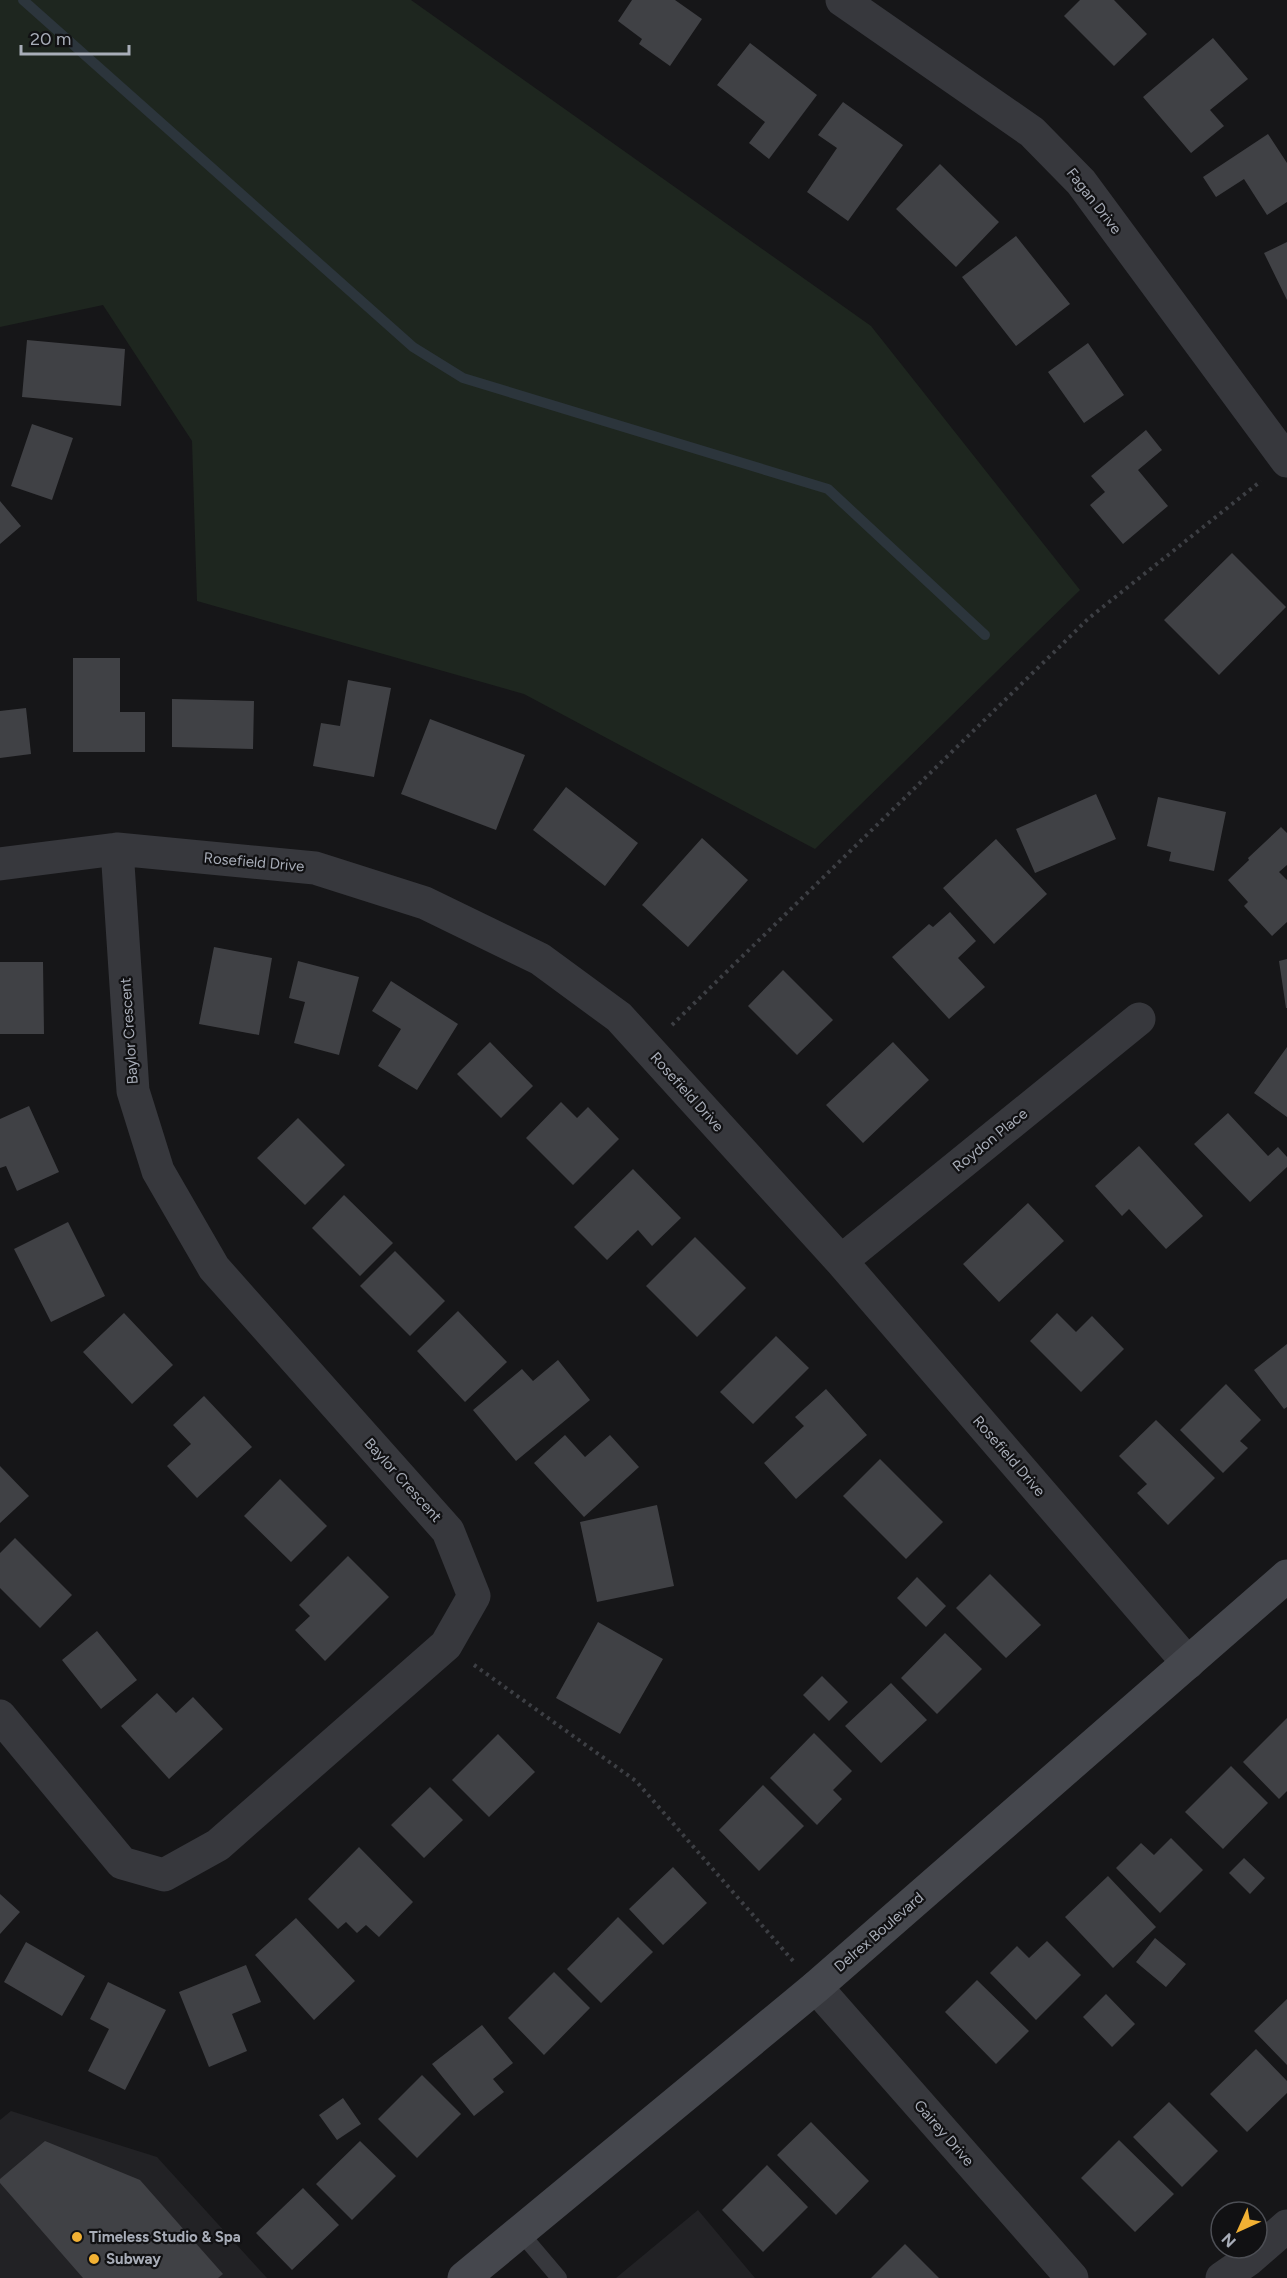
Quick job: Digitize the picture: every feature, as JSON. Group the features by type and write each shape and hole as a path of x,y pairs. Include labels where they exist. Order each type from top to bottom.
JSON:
{"street":[{"name":"Fagan Drive","path":"842,0 1032,132 1082,182 1287,461"},
{"name":"Rosefield Drive","path":"0,864 117,849 315,868 425,903 540,959 619,1017 648,1048 841,1261 1188,1663"},
{"name":"Baylor Crescent","path":"0,1716 122,1863 164,1875 218,1845 446,1645 474,1596 448,1531 214,1268 158,1171 133,1090 117,849"},
{"name":"Roydon Place","path":"841,1261 1139,1019"},
{"name":"Delrex Boulevard","path":"464,2278 816,1987 1287,1576"},
{"name":"Gairey Drive","path":"816,1987 1072,2278"},
{"path":"1222,2278 1248,2260 1287,2226"}],"lane":[{"path":"520,2232 559,2278"}],"path":[{"path":"648,1048 1089,618 1287,461"},
{"path":"446,1645 636,1781 816,1987"}],"shaded area":[{"path":"0,0 411,0 871,326 1080,590 815,849 524,694 197,601 192,441 103,305 0,327"},
{"path":"11,2111 157,2157 267,2278 0,2278 0,2120"},
{"path":"698,2210 755,2278 616,2278"}],"building":[{"path":"632,0 675,0 702,19 670,66 639,44 642,39 618,21"},
{"path":"1080,0 1114,0 1147,34 1114,66 1064,16"},
{"path":"1213,38 1248,79 1210,110 1224,126 1191,153 1143,97"},
{"path":"750,43 817,95 769,159 749,143 765,122 717,85"},
{"path":"843,102 903,145 848,221 807,192 837,148 818,135"},
{"path":"1268,134 1287,163 1287,202 1267,215 1244,179 1216,197 1203,177"},
{"path":"940,164 999,222 956,267 896,209"},
{"path":"1016,236 1070,304 1016,346 962,277"},
{"path":"1287,242 1287,300 1264,253"},
{"path":"27,340 125,349 121,406 22,397"},
{"path":"1088,343 1124,395 1084,423 1048,372"},
{"path":"32,424 73,438 52,500 11,486"},
{"path":"1146,430 1162,450 1138,470 1168,506 1123,544 1090,505 1105,492 1091,476"},
{"path":"0,501 21,526 0,544"},
{"path":"1232,553 1286,607 1219,675 1164,620"},
{"path":"73,658 120,658 120,712 145,712 145,752 73,752"},
{"path":"348,680 391,688 374,777 313,766 321,723 340,726"},
{"path":"172,699 254,701 253,749 172,747"},
{"path":"26,708 31,754 0,758 0,711"},
{"path":"430,719 525,755 496,830 401,794"},
{"path":"566,787 638,843 605,886 533,830"},
{"path":"1096,794 1116,839 1035,873 1016,829"},
{"path":"1158,797 1226,812 1214,871 1169,861 1171,852 1147,846"},
{"path":"1281,827 1287,833 1287,865 1279,872 1287,880 1287,922 1272,936 1244,906 1248,902 1228,880"},
{"path":"702,838 748,880 688,947 642,905"},
{"path":"996,839 1047,894 994,944 943,888"},
{"path":"950,912 976,941 958,958 985,987 949,1019 892,957 929,924 933,927"},
{"path":"214,947 272,958 259,1035 199,1024"},
{"path":"1287,959 1287,1008 1286,1008 1279,961"},
{"path":"298,961 359,977 339,1055 294,1043 305,1002 289,998"},
{"path":"0,962 43,962 44,1034 0,1034"},
{"path":"783,970 833,1020 797,1055 748,1006"},
{"path":"391,981 458,1024 417,1090 378,1066 401,1029 372,1011"},
{"path":"490,1042 533,1086 501,1118 457,1074"},
{"path":"893,1042 929,1080 863,1143 826,1105"},
{"path":"1287,1047 1287,1117 1254,1093"},
{"path":"561,1102 577,1118 588,1107 619,1139 573,1185 526,1138"},
{"path":"29,1106 59,1172 17,1191 6,1166 0,1168 0,1119"},
{"path":"1228,1113 1268,1156 1278,1147 1287,1157 1287,1167 1250,1202 1194,1144"},
{"path":"298,1118 345,1165 305,1205 257,1158"},
{"path":"1139,1146 1203,1216 1166,1249 1129,1209 1122,1216 1095,1186"},
{"path":"633,1169 681,1218 652,1246 638,1230 607,1260 574,1227"},
{"path":"344,1195 393,1243 360,1276 312,1228"},
{"path":"1028,1203 1064,1241 999,1302 963,1264"},
{"path":"68,1222 105,1296 51,1322 14,1249"},
{"path":"695,1237 746,1288 697,1337 646,1286"},
{"path":"395,1251 445,1301 410,1336 360,1286"},
{"path":"458,1311 507,1362 465,1402 417,1351"},
{"path":"124,1313 173,1365 132,1404 83,1352"},
{"path":"1057,1313 1076,1332 1092,1316 1124,1349 1081,1392 1030,1341"},
{"path":"776,1336 809,1368 753,1424 720,1392"},
{"path":"1287,1344 1287,1407 1284,1409 1254,1370"},
{"path":"558,1360 590,1400 516,1461 473,1410 522,1369 533,1381"},
{"path":"1226,1384 1261,1420 1240,1441 1248,1448 1223,1473 1180,1430"},
{"path":"826,1389 867,1435 796,1499 764,1463 804,1426 795,1417"},
{"path":"204,1396 252,1447 197,1498 167,1466 191,1444 173,1425"},
{"path":"1156,1420 1215,1478 1168,1525 1137,1493 1147,1484 1119,1456"},
{"path":"565,1435 585,1457 610,1435 639,1467 584,1517 534,1463"},
{"path":"880,1459 943,1522 906,1559 843,1496"},
{"path":"0,1466 29,1496 0,1523"},
{"path":"280,1479 327,1526 291,1562 244,1516"},
{"path":"657,1505 674,1586 597,1602 580,1522"},
{"path":"15,1538 72,1595 40,1628 0,1588 0,1553"},
{"path":"348,1556 389,1597 325,1661 295,1630 310,1616 299,1605"},
{"path":"990,1574 1041,1625 1006,1658 956,1608"},
{"path":"917,1577 946,1606 926,1627 897,1598"},
{"path":"598,1622 663,1659 620,1734 556,1698"},
{"path":"97,1631 137,1680 101,1709 62,1660"},
{"path":"945,1633 982,1669 937,1714 901,1678"},
{"path":"822,1676 848,1702 829,1721 803,1695"},
{"path":"891,1683 927,1720 881,1763 845,1726"},
{"path":"157,1693 176,1713 193,1697 223,1729 169,1779 121,1726"},
{"path":"1287,1718 1287,1791 1279,1799 1243,1762"},
{"path":"814,1733 852,1771 833,1790 842,1799 817,1825 770,1778"},
{"path":"498,1734 535,1772 489,1817 452,1780"},
{"path":"1231,1766 1268,1803 1223,1849 1185,1812"},
{"path":"763,1785 804,1826 759,1871 719,1830"},
{"path":"430,1787 463,1820 424,1858 391,1825"},
{"path":"1171,1838 1203,1870 1160,1913 1116,1868 1141,1843 1154,1855"},
{"path":"359,1847 413,1902 379,1937 366,1925 357,1933 346,1922 338,1929 308,1899"},
{"path":"1244,1858 1265,1878 1250,1894 1229,1873"},
{"path":"673,1867 707,1903 663,1945 629,1909"},
{"path":"1108,1876 1156,1927 1113,1968 1065,1917"},
{"path":"0,1894 20,1912 0,1934"},
{"path":"618,1917 653,1952 601,2003 567,1969"},
{"path":"296,1918 355,1981 314,2020 255,1955"},
{"path":"1155,1938 1186,1964 1166,1987 1136,1962"},
{"path":"1047,1941 1081,1975 1036,2020 990,1973 1017,1946 1029,1958"},
{"path":"26,1942 85,1976 62,2016 4,1982"},
{"path":"246,1965 261,2002 232,2014 247,2051 209,2067 179,1992"},
{"path":"554,1972 590,2008 544,2055 508,2018"},
{"path":"977,1980 1029,2031 996,2064 945,2012"},
{"path":"108,1982 166,2010 125,2090 88,2071 109,2029 90,2019"},
{"path":"1106,1994 1135,2024 1112,2047 1083,2017"},
{"path":"1287,1999 1287,2065 1254,2031"},
{"path":"482,2025 513,2063 493,2079 504,2092 474,2116 432,2064"},
{"path":"1256,2049 1287,2081 1287,2093 1247,2132 1210,2094"},
{"path":"422,2075 461,2114 417,2158 378,2119"},
{"path":"343,2098 361,2124 337,2140 319,2115"},
{"path":"1169,2102 1218,2151 1182,2187 1133,2137"},
{"path":"811,2122 869,2181 836,2215 777,2155"},
{"path":"1119,2140 1174,2194 1135,2232 1081,2178"},
{"path":"45,2141 140,2180 223,2274 218,2278 83,2278 0,2183 0,2179"},
{"path":"360,2141 396,2176 352,2220 316,2184"},
{"path":"767,2165 808,2207 763,2252 722,2210"},
{"path":"303,2188 339,2225 292,2270 256,2233"},
{"path":"905,2244 939,2278 871,2278"}],"waterway":[{"path":"23,0 413,347 463,378 828,489 985,635"}],"place":[{"name":"Timeless Studio & Spa","path":"77,2237"},
{"name":"Subway","path":"94,2259"}]}
